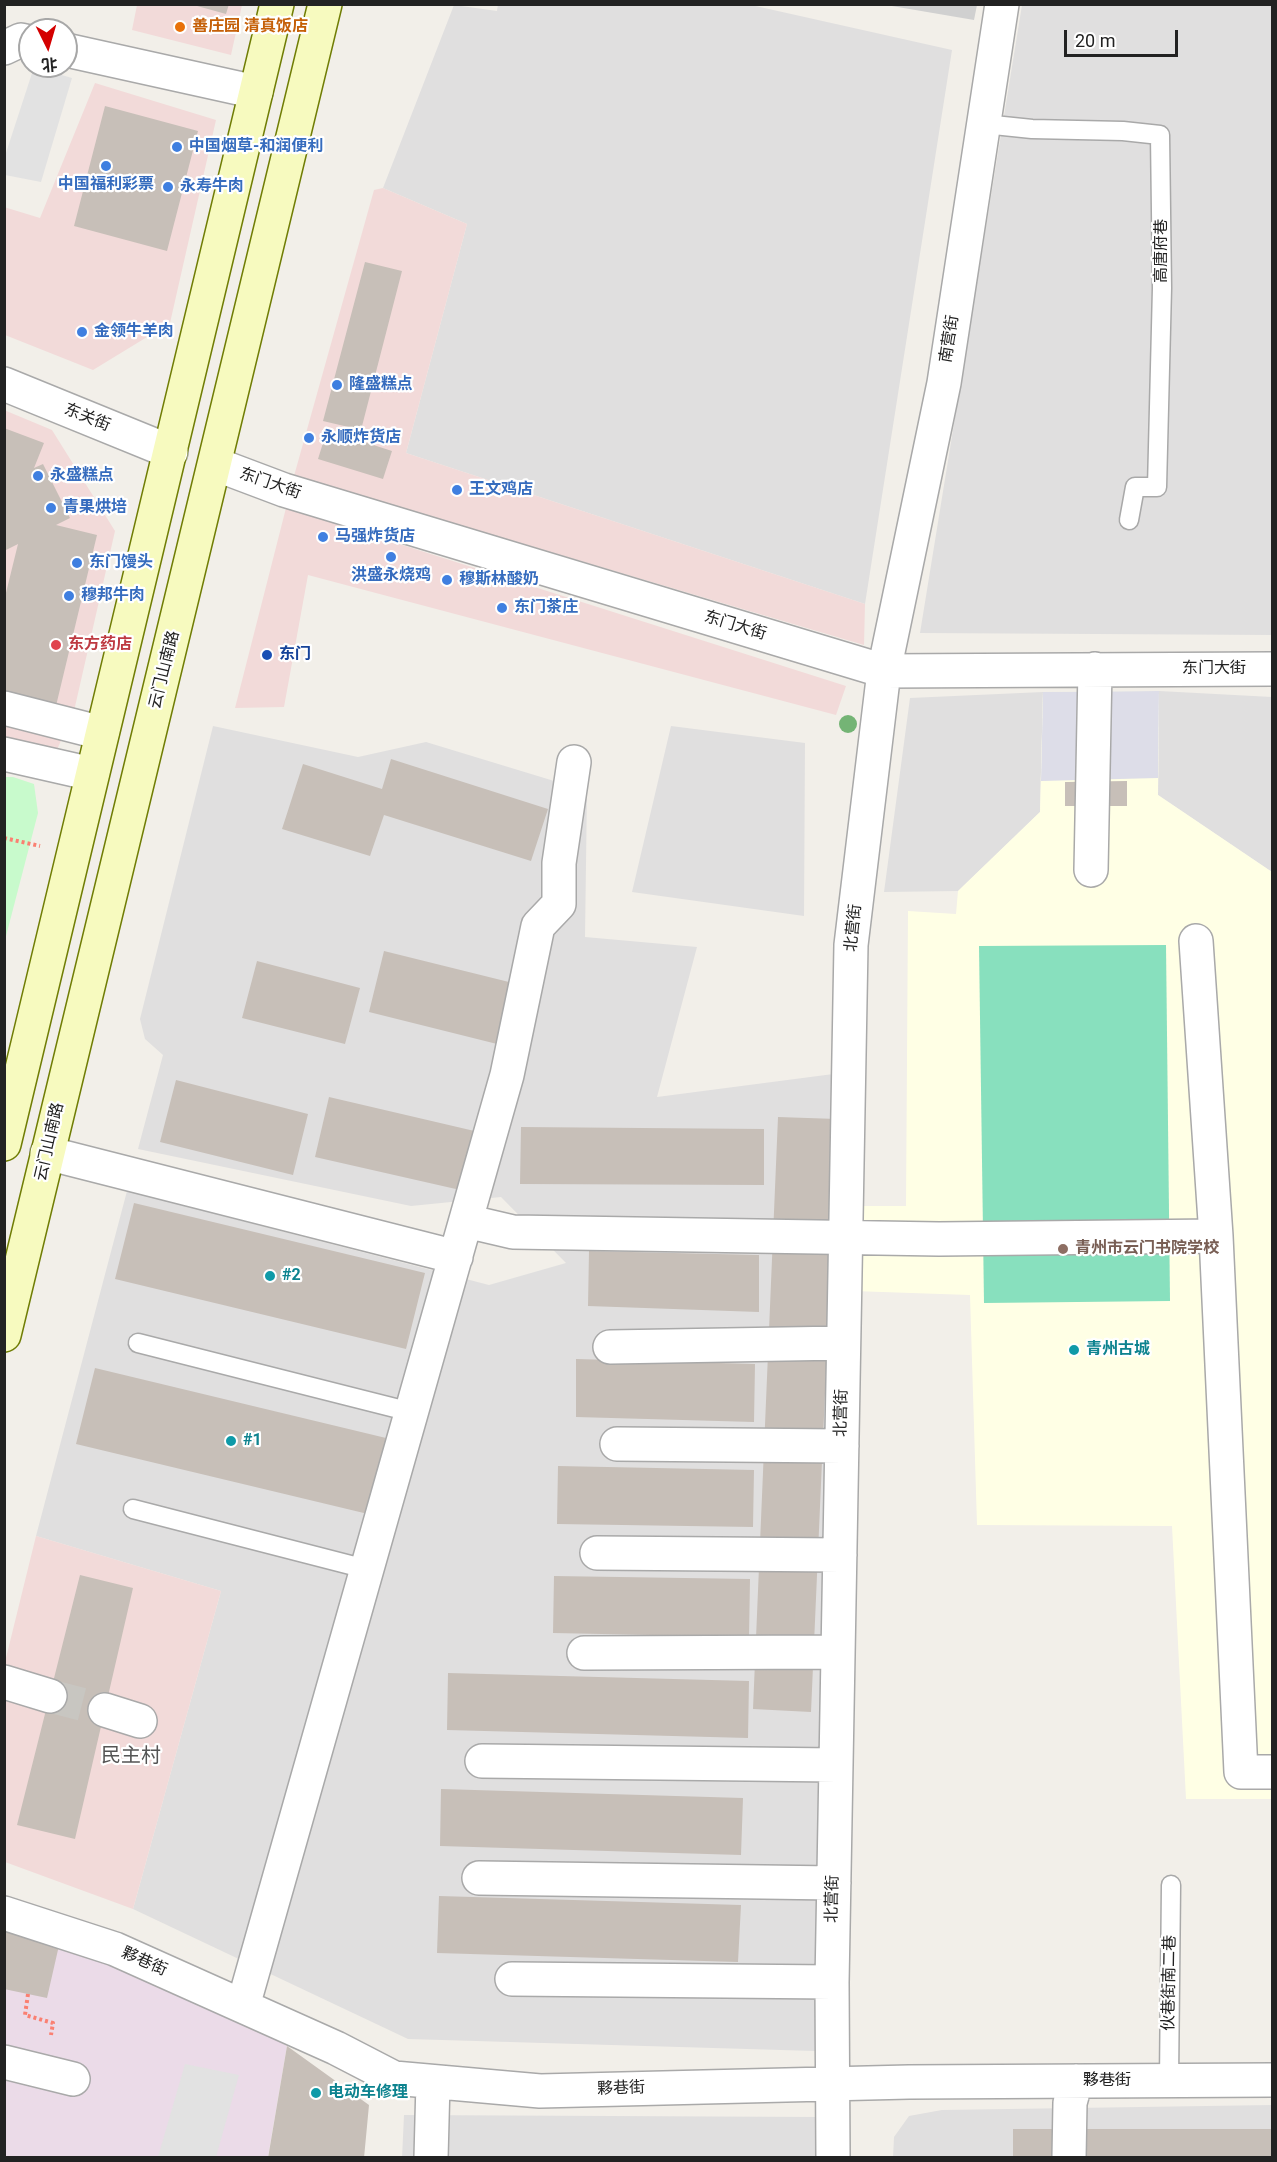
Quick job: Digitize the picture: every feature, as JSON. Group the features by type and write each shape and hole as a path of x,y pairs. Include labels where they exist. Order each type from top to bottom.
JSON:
{"main road":[{"path":"4,1144 277,4"},
{"name":"云门山南路","path":"4,1335 325,4"}],"street":[{"name":"南营街","path":"884,671 944,383 1002,4"},
{"path":"4,48 18,41"},
{"path":"78,53 256,92"},
{"name":"东关街","path":"4,384 171,452"},
{"name":"东门大街","path":"215,464 284,490 884,671 1272,669"},
{"path":"1091,870 1095,669"},
{"name":"北营街","path":"833,2157 830,2083 851,945 884,671"},
{"path":"4,708 102,734"},
{"path":"4,754 92,774"},
{"path":"243,2006 507,1075 538,926 559,904 559,863 573,762"},
{"path":"1196,941 1216,1236 1241,1772 1272,1772"},
{"path":"47,1153 456,1257"},
{"path":"466,1221 513,1232 845,1238 1216,1236"},
{"path":"610,1347 843,1343"},
{"path":"617,1444 842,1446"},
{"path":"597,1553 840,1555"},
{"path":"584,1653 838,1652"},
{"path":"4,1682 50,1696"},
{"path":"105,1710 140,1721"},
{"path":"482,1761 836,1765"},
{"path":"479,1878 834,1882"},
{"name":"夥巷街","path":"4,1913 115,1949 336,2048 394,2078 540,2091 830,2083 1272,2080"},
{"path":"512,1979 832,1982"},
{"path":"4,2062 58,2075"},
{"path":"1069,2157 1070,2103 1076,2081"},
{"path":"431,2157 433,2082"}],"lane":[{"name":"高唐府巷","path":"984,124 1032,129 1123,131 1160,135 1162,288 1158,487 1135,487 1129,520"},
{"path":"138,1343 411,1412"},
{"path":"134,1509 366,1569"},
{"name":"伙巷街南二巷","path":"1169,2080 1170,1885"}],"path":[{"path":"4,838 47,848"},
{"path":"28,1994 25,2014 53,2024 58,2075"}],"shaded area":[{"path":"498,4 751,5 952,50 865,604 406,453 467,224 383,188 454,5 497,11"},
{"path":"977,4 974,20 886,5"},
{"path":"137,5 242,5 231,55 132,30"},
{"path":"1022,5 1272,5 1272,635 920,633"},
{"path":"30,78 72,78 41,182 5,175 5,156"},
{"path":"95,83 216,120 170,323 93,370 5,335 4,207 40,218"},
{"path":"383,188 467,224 406,453 865,604 864,645 294,476 374,190"},
{"path":"4,410 52,430 115,531 74,711 56,752 5,744"},
{"path":"286,508 846,686 836,715 308,575 284,707 235,708"},
{"path":"1159,691 1272,697 1272,872 1158,795"},
{"name":"青州市云门书院学校","path":"1159,691 1158,795 1272,872 1272,1799 1186,1799 1172,1526 977,1525 970,1295 853,1291 854,1206 906,1206 908,911 956,914 958,891 1040,812 1043,692"},
{"path":"1159,691 1158,778 1041,781 1043,692"},
{"path":"1043,692 1040,812 958,891 884,892 910,698"},
{"path":"213,726 358,757 426,742 587,791 585,937 697,947 657,1097 841,1073 815,2051 408,2039 133,1909 221,1591 36,1536 127,1191 489,1285 566,1263 501,1197 411,1206 138,1149 163,1055 145,1039 140,1019"},
{"path":"671,726 805,743 804,916 632,892"},
{"path":"36,1536 221,1591 133,1909 5,1862 5,1662"},
{"path":"5,1924 58,1937 249,2025 287,2046 268,2157 5,2158"},
{"path":"185,2064 239,2075 216,2157 158,2157"},
{"path":"1272,2105 1272,2157 893,2158 894,2137 909,2116 942,2110"},
{"path":"404,2115 818,2117 817,2157 402,2158"}],"green space":[{"path":"5,777 13,777 34,784 38,813 5,940"},
{"path":"1166,945 1170,1301 984,1303 979,946"}],"building":[{"path":"190,4 229,4 226,14"},
{"path":"105,106 198,131 167,251 74,226"},
{"path":"365,262 402,271 361,430 323,421"},
{"path":"4,428 44,443 34,468 43,464 70,518 56,525 97,535 55,710 4,698 4,601 18,544 4,551"},
{"path":"327,430 392,451 383,479 318,459"},
{"path":"391,759 548,809 531,861 384,815 370,856 282,829 303,764 382,789"},
{"path":"1127,781 1127,806 1065,806 1065,782"},
{"path":"384,951 517,984 501,1045 369,1012"},
{"path":"257,961 360,988 345,1044 242,1018"},
{"path":"176,1080 308,1114 293,1175 160,1142"},
{"path":"329,1097 483,1133 469,1192 315,1157"},
{"path":"778,1117 837,1119 811,1712 753,1709"},
{"path":"521,1127 764,1129 764,1185 520,1184"},
{"name":"#2","path":"134,1203 425,1273 406,1349 115,1279"},
{"path":"589,1251 759,1255 759,1312 588,1306"},
{"path":"576,1359 755,1364 754,1422 576,1417"},
{"name":"#1","path":"95,1368 386,1438 368,1514 76,1444"},
{"path":"558,1466 754,1470 753,1527 557,1524"},
{"path":"80,1575 133,1588 75,1839 17,1825"},
{"path":"554,1576 750,1579 749,1637 553,1633"},
{"path":"448,1673 749,1681 748,1738 447,1730"},
{"path":"441,1789 743,1798 741,1855 440,1846"},
{"path":"439,1896 741,1905 738,1962 437,1953"},
{"path":"4,1929 60,1941 47,1998 4,1989"},
{"name":"电动车修理","path":"287,2046 369,2105 364,2158 268,2158"},
{"path":"1013,2129 1272,2129 1272,2158 1013,2158"}],"tunnel":[{"path":"50,1696 105,1710"}],"place":[{"name":"善庄园 清真饭店","path":"180,27"},
{"name":"中国烟草-和润便利","path":"177,147"},
{"name":"中国福利彩票","path":"106,166"},
{"name":"永寿牛肉","path":"168,187"},
{"name":"金领牛羊肉","path":"82,332"},
{"name":"隆盛糕点","path":"337,385"},
{"name":"永顺炸货店","path":"309,438"},
{"name":"永盛糕点","path":"38,476"},
{"name":"王文鸡店","path":"457,490"},
{"name":"青果烘培","path":"51,508"},
{"name":"马强炸货店","path":"323,537"},
{"name":"洪盛永烧鸡","path":"391,557"},
{"name":"东门馒头","path":"77,563"},
{"name":"穆斯林酸奶","path":"447,580"},
{"name":"穆邦牛肉","path":"69,596"},
{"name":"东门茶庄","path":"502,608"},
{"name":"东方药店","path":"56,645"},
{"name":"东门","path":"267,655"},
{"name":"青州市云门书院学校","path":"1063,1249"},
{"name":"#2","path":"270,1276"},
{"name":"青州古城","path":"1074,1350"},
{"name":"#1","path":"231,1441"},
{"name":"电动车修理","path":"316,2093"}],"district":[{"name":"民主村","path":"131,1757"}]}
